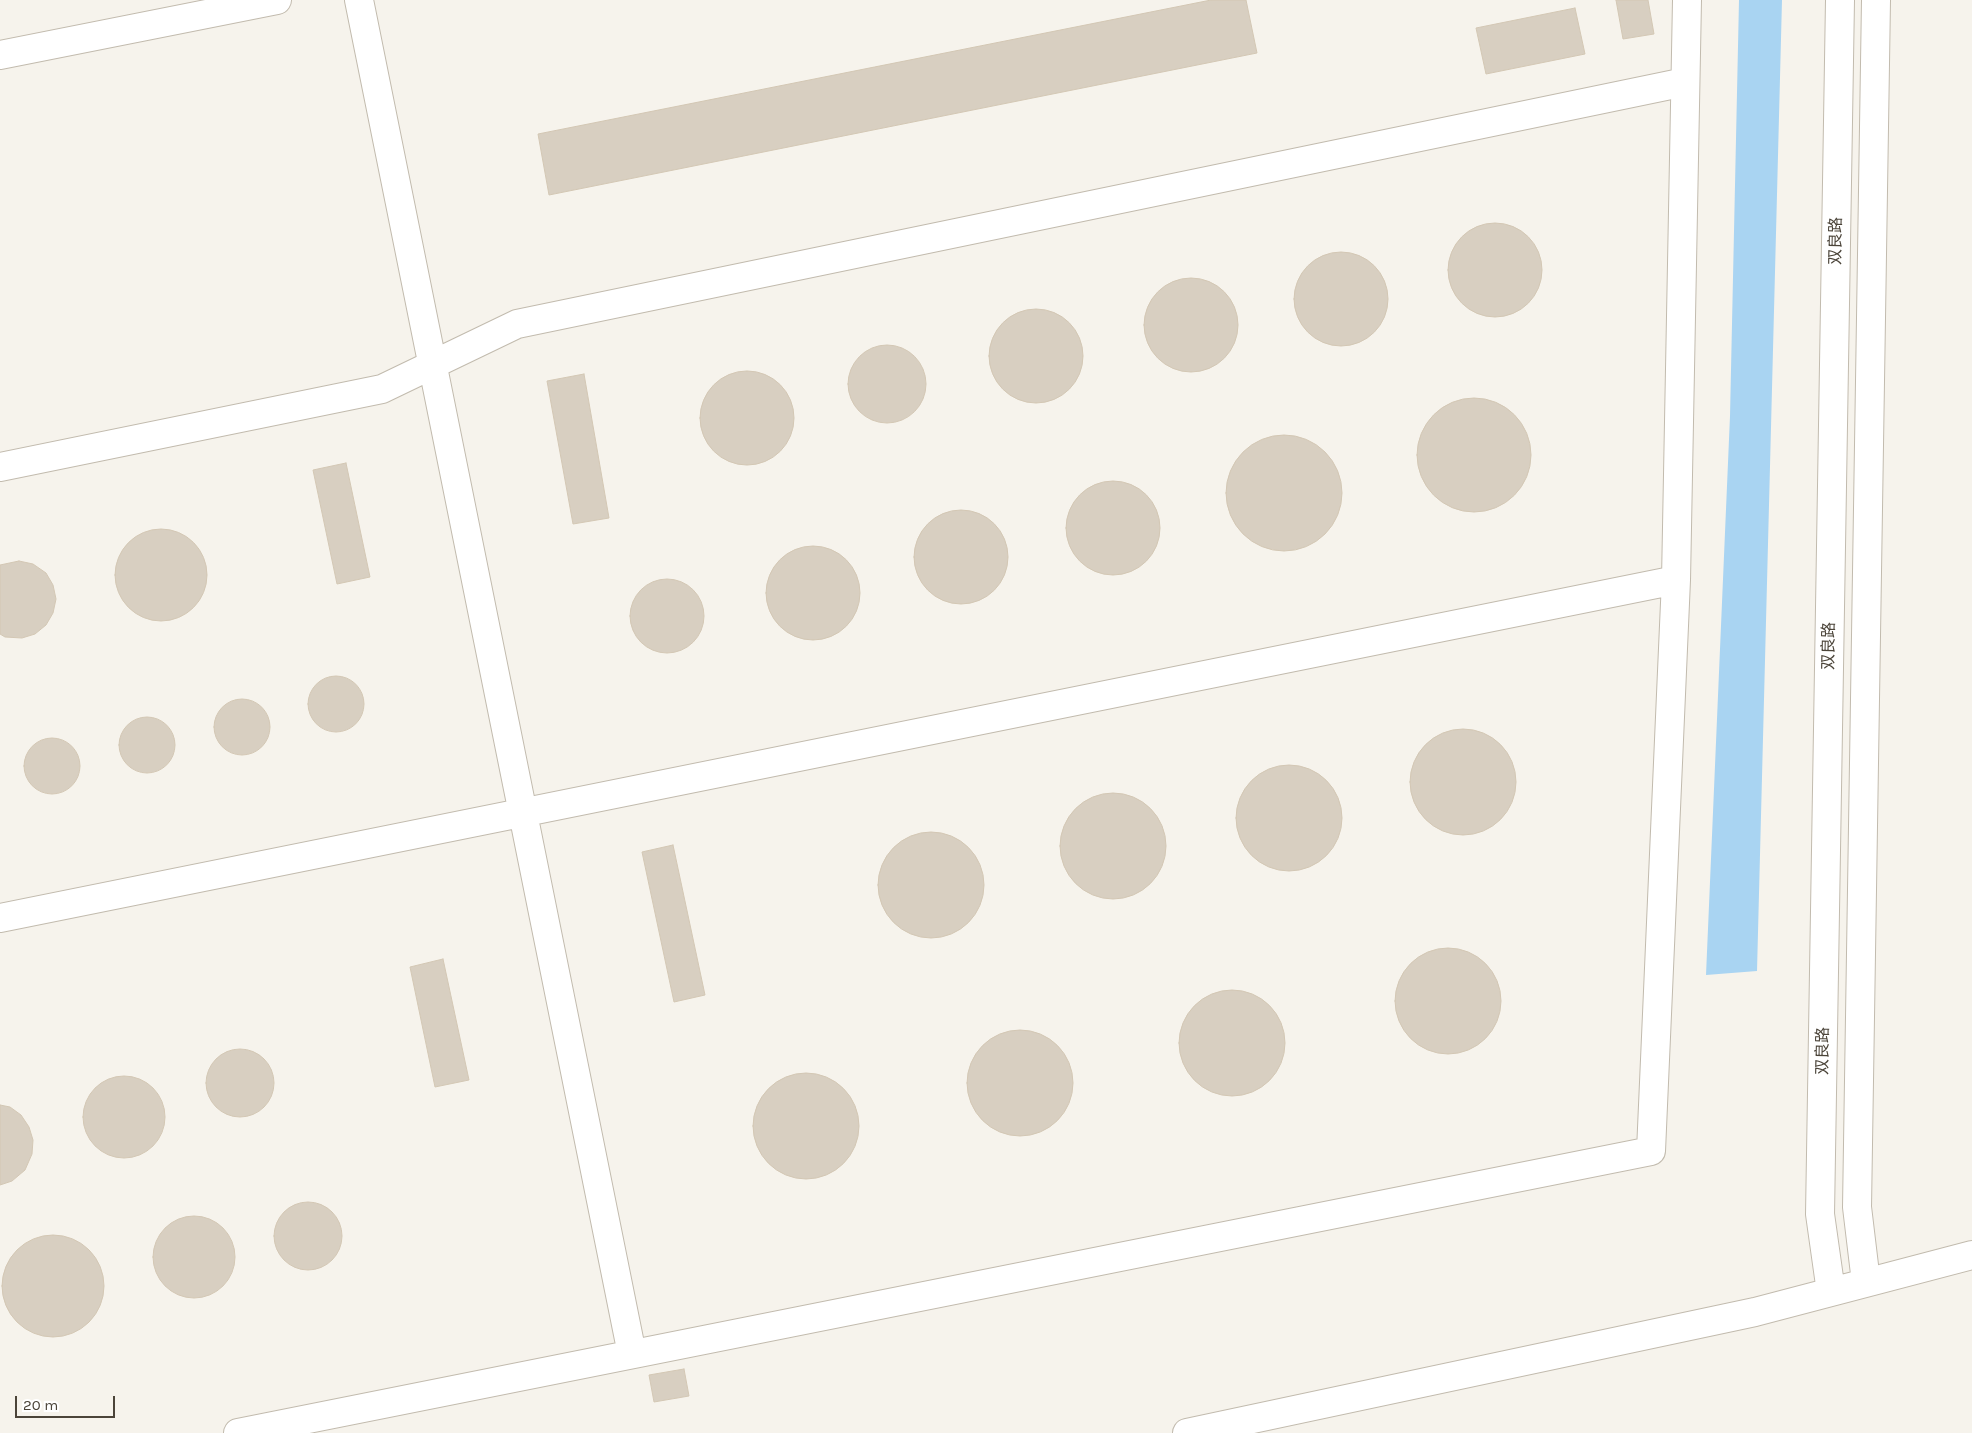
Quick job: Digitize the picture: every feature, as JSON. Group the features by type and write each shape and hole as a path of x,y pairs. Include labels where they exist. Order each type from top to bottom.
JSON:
{"street":[{"path":"0,55 277,0"},
{"path":"359,0 632,1354"},
{"path":"238,1433 1651,1151 1676,580 1687,0"},
{"name":"双良路","path":"1831,1292 1820,1214 1840,0"},
{"path":"1866,1282 1857,1207 1876,0"},
{"path":"0,467 382,389 517,324 1685,82"},
{"path":"0,918 1676,580"},
{"path":"1187,1433 1745,1314 1972,1255"}],"water":[{"path":"1739,0 1782,0 1757,971 1706,975 1730,416"}],"building":[{"path":"1211,0 1246,0 1257,53 549,195 538,134"},
{"path":"1616,0 1648,0 1654,34 1623,39"},
{"path":"1575,8 1585,54 1486,74 1476,28"},
{"path":"1495,223 1513,226 1528,237 1539,252 1542,270 1539,288 1528,303 1513,314 1495,317 1477,314 1462,303 1451,288 1448,270 1451,252 1462,237 1477,226"},
{"path":"1341,252 1359,256 1374,266 1384,281 1388,299 1384,317 1374,332 1359,342 1341,346 1323,342 1308,332 1298,317 1294,299 1298,281 1308,266 1323,256"},
{"path":"1191,278 1209,281 1224,292 1235,307 1238,325 1235,343 1224,358 1209,369 1191,372 1173,369 1158,358 1147,343 1144,325 1147,307 1158,292 1173,281"},
{"path":"1036,309 1054,312 1069,323 1080,338 1083,356 1080,374 1069,389 1054,400 1036,403 1018,400 1003,389 992,374 989,356 992,338 1003,323 1018,312"},
{"path":"887,345 902,348 915,356 923,369 926,384 923,399 915,412 902,420 887,423 872,420 859,412 851,399 848,384 851,369 859,356 872,348"},
{"path":"747,371 765,374 780,385 791,400 794,418 791,436 780,451 765,462 747,465 729,462 714,451 703,436 700,418 703,400 714,385 729,374"},
{"path":"584,374 609,518 573,524 547,381"},
{"path":"1474,398 1496,402 1515,414 1527,433 1531,455 1527,477 1515,496 1496,508 1474,512 1452,508 1433,496 1421,477 1417,455 1421,433 1433,414 1452,402"},
{"path":"1284,435 1306,439 1325,452 1338,471 1342,493 1338,515 1325,534 1306,547 1284,551 1262,547 1243,534 1230,515 1226,493 1230,471 1243,452 1262,439"},
{"path":"346,463 370,577 337,584 313,470"},
{"path":"1113,481 1131,484 1146,495 1157,510 1160,528 1157,546 1146,561 1131,572 1113,575 1095,572 1080,561 1069,546 1066,528 1069,510 1080,495 1095,484"},
{"path":"961,510 979,513 994,524 1005,539 1008,557 1005,575 994,590 979,601 961,604 943,601 928,590 917,575 914,557 917,539 928,524 943,513"},
{"path":"161,529 179,533 193,543 203,557 207,575 203,593 193,607 179,617 161,621 143,617 129,607 119,593 115,575 119,557 129,543 143,533"},
{"path":"813,546 831,549 846,560 857,575 860,593 857,611 846,626 831,637 813,640 795,637 780,626 769,611 766,593 769,575 780,560 795,549"},
{"path":"19,561 33,564 46,573 53,585 56,599 53,613 46,625 35,634 22,638 5,637 0,634 0,565"},
{"path":"667,579 688,585 698,595 704,616 698,637 688,647 667,653 646,647 636,637 630,616 636,595 646,585"},
{"path":"336,676 347,678 356,684 362,693 364,704 362,715 356,724 347,730 336,732 325,730 316,724 310,715 308,704 310,693 316,684 325,678"},
{"path":"242,699 253,701 262,707 268,716 270,727 268,738 262,747 253,753 242,755 231,753 222,747 216,738 214,727 216,716 222,707 231,701"},
{"path":"147,717 158,719 167,725 173,734 175,745 173,756 167,765 158,771 147,773 136,771 127,765 121,756 119,745 121,734 127,725 136,719"},
{"path":"1463,729 1483,733 1500,745 1512,762 1516,782 1512,802 1500,819 1483,831 1463,835 1443,831 1426,819 1414,802 1410,782 1414,762 1426,745 1443,733"},
{"path":"52,738 63,740 72,746 78,755 80,766 78,777 72,786 63,792 52,794 41,792 32,786 26,777 24,766 26,755 32,746 41,740"},
{"path":"1289,765 1309,769 1326,781 1338,798 1342,818 1338,838 1326,855 1309,867 1289,871 1269,867 1252,855 1240,838 1236,818 1240,798 1252,781 1269,769"},
{"path":"1113,793 1133,797 1150,809 1162,826 1166,846 1162,866 1150,883 1133,895 1113,899 1093,895 1076,883 1064,866 1060,846 1064,826 1076,809 1093,797"},
{"path":"931,832 951,836 968,848 980,865 984,885 980,905 968,922 951,934 931,938 911,934 894,922 882,905 878,885 882,865 894,848 911,836"},
{"path":"673,845 705,995 674,1002 642,852"},
{"path":"1448,948 1468,952 1485,964 1497,981 1501,1001 1497,1021 1485,1038 1468,1050 1448,1054 1428,1050 1411,1038 1399,1021 1395,1001 1399,981 1411,964 1428,952"},
{"path":"443,959 469,1080 435,1087 410,967"},
{"path":"1232,990 1252,994 1269,1006 1281,1023 1285,1043 1281,1063 1269,1080 1252,1092 1232,1096 1212,1092 1195,1080 1183,1063 1179,1043 1183,1023 1195,1006 1212,994"},
{"path":"1020,1030 1040,1034 1057,1046 1069,1063 1073,1083 1069,1103 1057,1120 1040,1132 1020,1136 1000,1132 983,1120 971,1103 967,1083 971,1063 983,1046 1000,1034"},
{"path":"240,1049 253,1052 264,1059 271,1070 274,1083 271,1096 264,1107 253,1114 240,1117 227,1114 216,1107 209,1096 206,1083 209,1070 216,1059 227,1052"},
{"path":"806,1073 826,1077 843,1089 855,1106 859,1126 855,1146 843,1163 826,1175 806,1179 786,1175 769,1163 757,1146 753,1126 757,1106 769,1089 786,1077"},
{"path":"124,1076 140,1079 153,1088 162,1101 165,1117 162,1133 153,1146 140,1155 124,1158 108,1155 95,1146 86,1133 83,1117 86,1101 95,1088 108,1079"},
{"path":"0,1105 10,1107 21,1115 29,1127 33,1140 32,1154 25,1170 12,1181 0,1185"},
{"path":"308,1202 321,1205 332,1212 339,1223 342,1236 339,1249 332,1260 321,1267 308,1270 295,1267 284,1260 277,1249 274,1236 277,1223 284,1212 295,1205"},
{"path":"194,1216 210,1219 223,1228 232,1241 235,1257 232,1273 223,1286 210,1295 194,1298 178,1295 165,1286 156,1273 153,1257 156,1241 165,1228 178,1219"},
{"path":"53,1235 72,1239 89,1250 100,1267 104,1286 100,1305 89,1322 72,1333 53,1337 34,1333 17,1322 6,1305 2,1286 6,1267 17,1250 34,1239"},
{"path":"684,1369 689,1396 654,1402 649,1375"}]}
